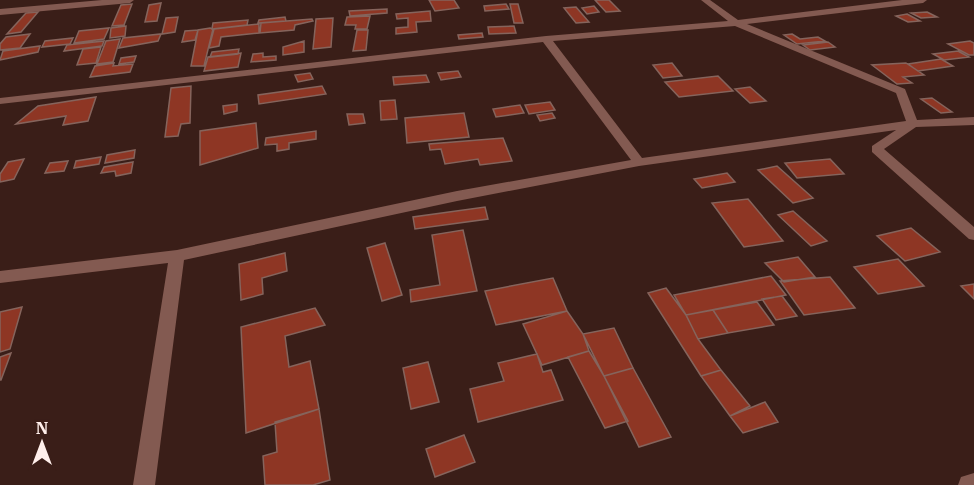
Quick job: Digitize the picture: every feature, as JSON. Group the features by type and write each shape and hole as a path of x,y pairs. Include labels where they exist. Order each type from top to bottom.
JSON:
{"street":[{"path":"0,12 130,0"},
{"path":"705,0 736,23 901,91 914,124"},
{"path":"0,101 546,39 736,23 923,0"},
{"path":"546,39 639,162"},
{"path":"0,277 177,256 457,196 639,162 914,124 974,121"},
{"path":"914,124 876,149 974,235"},
{"path":"144,485 177,256"},
{"path":"969,485 974,484"}],"building":[{"path":"429,0 454,0 459,8 435,11"},
{"path":"595,0 609,0 620,11 606,12"},
{"path":"161,3 157,21 145,22 149,5"},
{"path":"132,4 124,25 112,26 121,5"},
{"path":"506,4 509,9 485,11 484,6"},
{"path":"510,4 518,4 523,23 514,23"},
{"path":"594,6 599,12 587,14 582,8"},
{"path":"576,7 589,22 576,23 564,8"},
{"path":"387,9 387,13 350,16 349,11"},
{"path":"430,11 431,21 416,22 417,32 396,34 396,28 408,27 408,18 397,19 396,14"},
{"path":"38,12 21,32 7,34 26,13"},
{"path":"927,12 937,17 921,18 911,13"},
{"path":"907,14 920,21 908,22 896,16"},
{"path":"370,16 367,29 355,29 356,25 345,25 347,17"},
{"path":"178,17 175,32 162,34 166,18"},
{"path":"285,17 286,21 258,23 259,20"},
{"path":"333,18 331,47 313,49 316,19"},
{"path":"312,19 313,21 295,25 294,30 260,33 261,23"},
{"path":"248,20 247,25 212,29 213,23"},
{"path":"259,24 259,33 221,37 219,46 209,48 214,29"},
{"path":"126,26 125,36 110,38 111,28"},
{"path":"514,26 516,33 489,34 488,27"},
{"path":"109,28 104,39 74,43 79,31"},
{"path":"213,29 204,66 191,66 198,30"},
{"path":"198,30 195,40 182,42 185,31"},
{"path":"357,30 368,30 366,50 353,51"},
{"path":"482,33 483,37 459,39 458,35"},
{"path":"30,34 20,48 0,50 0,44 6,37"},
{"path":"161,34 158,41 119,48 123,38"},
{"path":"792,34 800,39 818,37 825,41 797,44 784,35"},
{"path":"73,38 70,44 42,47 45,41"},
{"path":"120,39 113,62 97,64 106,41"},
{"path":"104,41 102,46 64,51 67,45"},
{"path":"304,41 304,52 283,55 283,47"},
{"path":"970,41 974,43 974,55 969,55 948,44"},
{"path":"828,42 835,47 810,50 803,45"},
{"path":"40,46 38,52 0,60 3,51"},
{"path":"101,47 96,63 77,65 83,49"},
{"path":"239,49 238,54 210,57 212,52"},
{"path":"958,51 969,57 944,60 933,54"},
{"path":"241,53 238,67 204,71 208,57"},
{"path":"263,53 263,57 276,56 276,60 251,62 253,54"},
{"path":"136,56 134,62 119,64 121,58"},
{"path":"941,59 953,66 918,71 908,64"},
{"path":"114,63 113,66 133,64 130,72 90,77 95,66"},
{"path":"672,63 682,76 663,78 653,65"},
{"path":"906,63 924,75 903,77 912,83 897,84 872,65"},
{"path":"458,71 461,77 441,80 438,73"},
{"path":"310,73 313,79 298,82 295,75"},
{"path":"426,75 429,82 394,85 393,77"},
{"path":"718,76 733,91 679,97 665,82"},
{"path":"191,86 190,123 181,124 178,136 165,137 171,88"},
{"path":"322,86 326,94 259,104 258,95"},
{"path":"750,87 766,101 750,103 735,89"},
{"path":"96,97 88,121 63,125 66,116 16,124 38,106"},
{"path":"932,98 952,112 941,113 921,99"},
{"path":"395,100 397,119 381,120 380,101"},
{"path":"550,102 555,110 529,114 525,105"},
{"path":"237,104 237,111 224,114 223,106"},
{"path":"520,105 524,113 496,117 493,109"},
{"path":"464,113 469,137 407,143 405,118"},
{"path":"552,113 555,118 540,121 537,115"},
{"path":"347,114 363,114 365,123 349,125"},
{"path":"256,123 258,148 200,165 200,131"},
{"path":"316,131 316,139 289,143 289,149 277,151 277,144 265,145 266,138"},
{"path":"503,138 512,161 480,165 478,159 445,164 441,149 430,150 429,144"},
{"path":"135,150 134,158 105,163 107,155"},
{"path":"101,157 99,164 74,168 76,161"},
{"path":"24,159 14,179 0,182 0,174 8,162"},
{"path":"830,159 844,174 797,178 785,163"},
{"path":"68,161 64,171 45,173 50,163"},
{"path":"133,162 131,173 116,176 115,171 101,173 104,167"},
{"path":"777,166 813,198 793,203 758,170"},
{"path":"727,173 735,182 702,188 694,179"},
{"path":"748,199 783,241 744,247 712,203"},
{"path":"485,207 488,219 415,229 413,217"},
{"path":"793,211 827,241 811,246 778,215"},
{"path":"911,228 940,252 905,261 877,236"},
{"path":"463,230 477,291 411,302 410,290 440,285 432,235"},
{"path":"385,243 402,295 382,301 367,248"},
{"path":"285,253 287,271 262,278 263,294 241,300 239,264"},
{"path":"798,257 815,277 784,282 765,263"},
{"path":"898,259 924,286 878,294 854,267"},
{"path":"771,276 786,295 686,315 674,295"},
{"path":"830,277 855,308 804,315 780,281"},
{"path":"553,278 567,311 496,325 485,291"},
{"path":"974,284 974,299 961,286"},
{"path":"666,288 686,315 698,339 721,370 701,376 648,293"},
{"path":"782,296 797,316 776,320 762,299"},
{"path":"757,302 774,325 728,333 713,310"},
{"path":"22,307 10,349 0,352 0,312"},
{"path":"315,308 325,325 285,336 289,367 310,361 319,409 246,433 241,327"},
{"path":"713,310 728,333 698,339 686,315"},
{"path":"567,311 583,334 589,351 542,365 523,324"},
{"path":"614,328 633,368 604,376 583,334"},
{"path":"589,351 628,421 605,428 568,357"},
{"path":"11,353 1,380 0,380 0,357"},
{"path":"537,354 543,372 551,370 563,400 478,422 470,389 504,381 498,363"},
{"path":"428,362 439,402 411,409 403,368"},
{"path":"633,368 671,437 639,447 604,376"},
{"path":"721,370 750,406 730,416 701,376"},
{"path":"765,402 778,422 743,433 730,416"},
{"path":"319,409 330,480 313,485 265,485 263,456 277,452 275,422"},
{"path":"464,435 475,462 435,477 426,449"}]}
